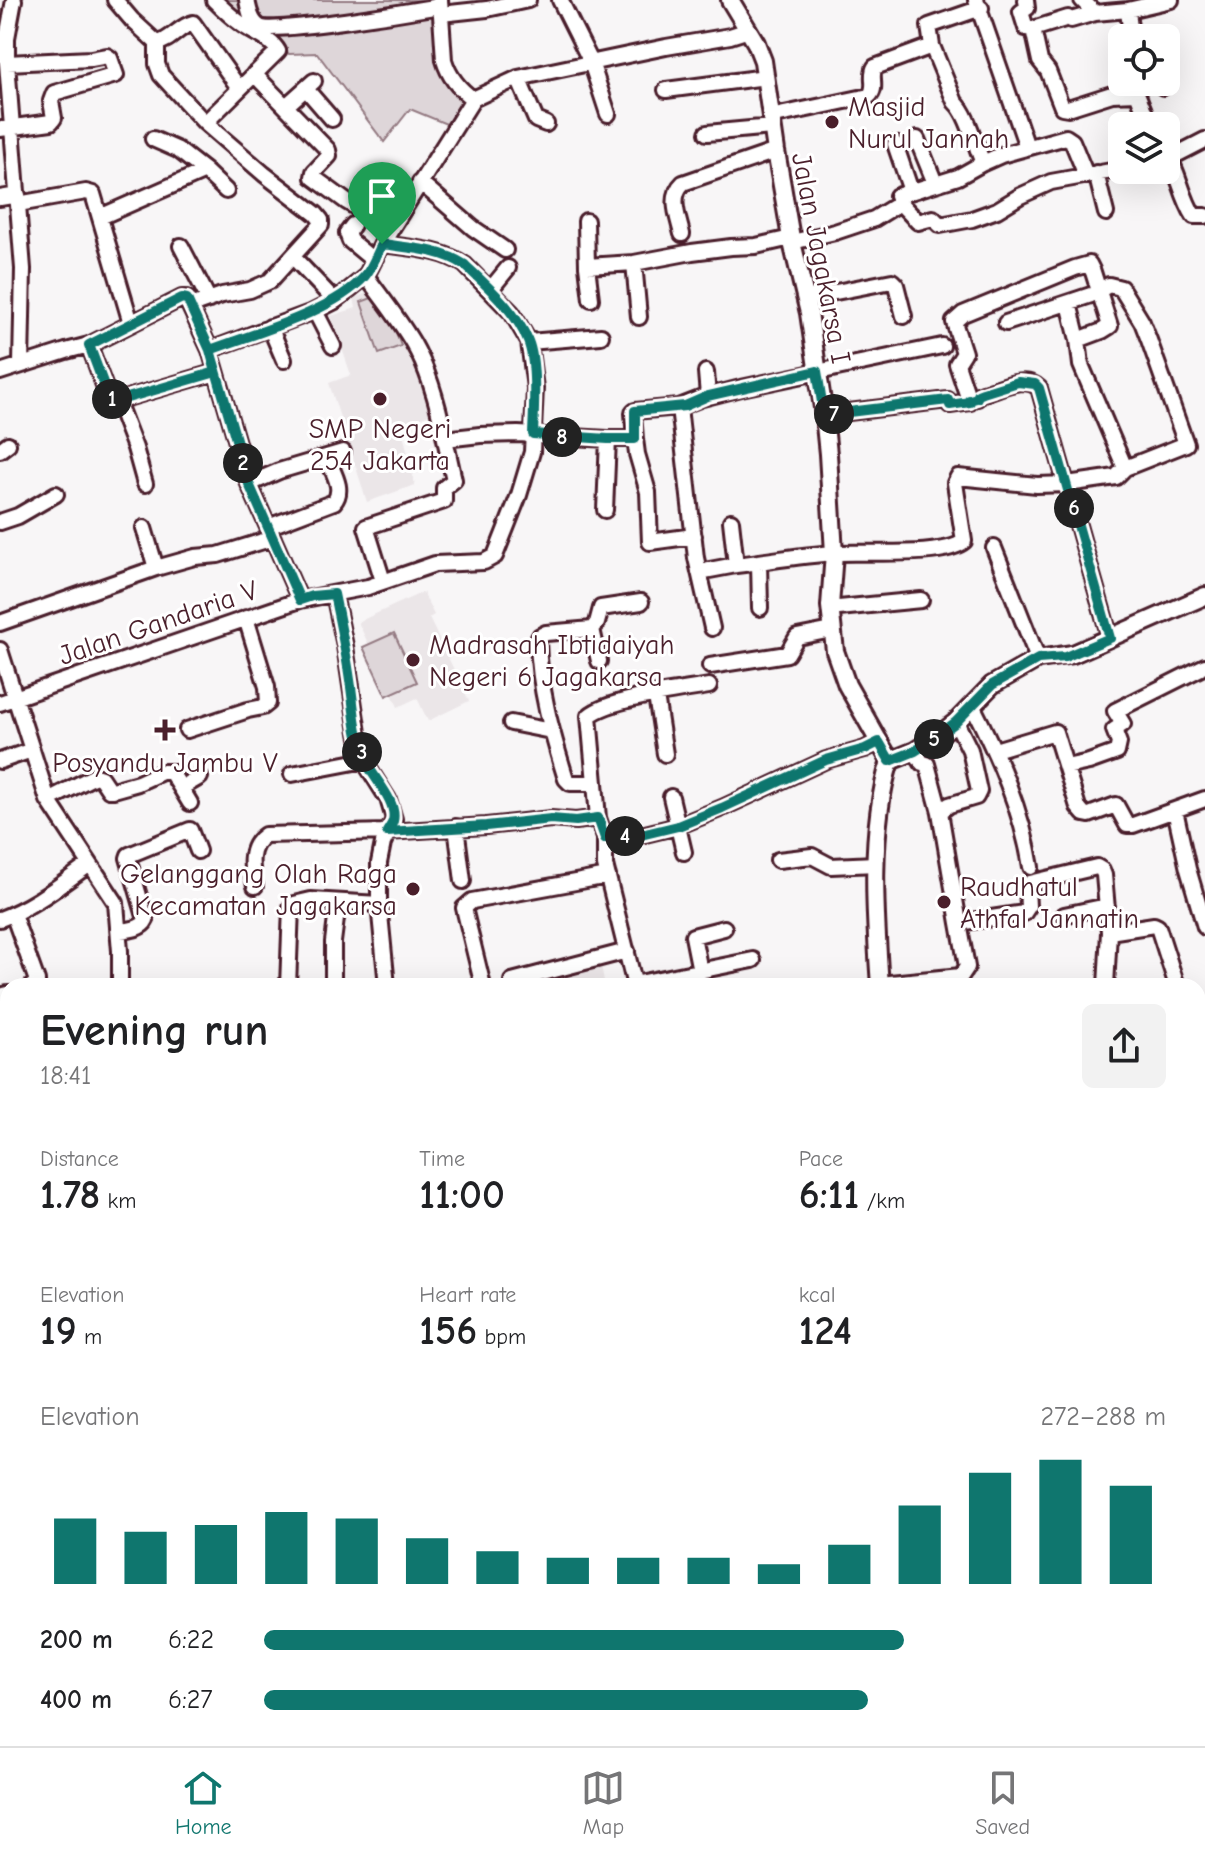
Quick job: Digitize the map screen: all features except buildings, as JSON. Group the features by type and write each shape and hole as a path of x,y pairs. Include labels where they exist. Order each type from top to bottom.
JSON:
{"street":[{"path":"14,0 7,38 6,129 18,199 23,269 21,365"},
{"path":"115,0 157,43 157,64 161,75 205,123 320,219 320,227 270,281 250,290 222,295 191,306"},
{"path":"205,123 275,56 278,48 242,26 214,0"},
{"path":"247,0 251,18 263,29 439,6 487,9 528,0"},
{"path":"560,0 591,62 608,114"},
{"name":"Jalan Jagakarsa I","path":"730,0 756,43 766,77 776,151 817,371 824,415 834,553 830,606 835,651 847,685 890,761"},
{"path":"1026,0 1028,7 1022,13 1026,28 1033,29 1068,18 1071,20 1171,0"},
{"path":"1082,0 1095,13"},
{"path":"983,163 932,46 928,29 978,4 1027,147"},
{"path":"439,6 447,69 462,91 473,99"},
{"path":"1128,10 1130,24"},
{"path":"157,43 166,41 187,24 193,23 239,88"},
{"path":"1033,29 1040,61 1048,71 1062,107 1068,108 1108,95"},
{"path":"210,350 315,311 335,301 366,276 391,228 473,99 518,78 749,30"},
{"path":"707,133 771,122 869,96 874,89 875,67 932,46"},
{"path":"6,129 52,121 51,101 54,93 116,75 107,56 7,63"},
{"path":"254,74 329,152 329,157 313,173 313,177 391,228"},
{"path":"666,90 766,77"},
{"path":"518,78 536,120 546,124"},
{"path":"286,106 310,85 332,119"},
{"path":"587,266 634,263 835,232 874,219 903,196 958,177 1001,155 1060,138 1070,138 1091,174 1106,213"},
{"path":"153,139 178,150 226,191"},
{"path":"935,183 906,140 903,196 918,222 933,218 940,225 972,219 997,210 1051,182 1108,171"},
{"path":"1180,151 1205,140"},
{"path":"682,234 675,196 677,188 683,183 776,151"},
{"path":"100,217 205,171"},
{"path":"420,182 473,228 505,250"},
{"path":"1178,184 1194,216 1205,216"},
{"path":"0,198 93,194 131,323"},
{"path":"586,221 591,299"},
{"path":"353,225 347,233 348,239 373,260"},
{"path":"382,244 448,255 465,265 512,313 529,342 535,388 533,434"},
{"path":"181,246 209,300"},
{"path":"295,255 335,301"},
{"path":"634,263 639,317"},
{"path":"969,400 957,364 964,353 954,322 963,314 1089,264 1093,272 1094,293 1110,326 1078,340"},
{"path":"490,290 508,268"},
{"path":"366,276 423,363 454,480 444,488 444,501 366,527 383,581"},
{"path":"805,298 892,281 896,285 904,316"},
{"path":"699,572 834,553 916,552 963,544 955,483 958,477 1037,485 1116,477 1125,468 1186,444 1142,322 1121,288 1109,285 1069,303 1006,323"},
{"path":"0,372 89,345 182,298 187,299 210,350 249,484 300,600"},
{"path":"1069,303 1081,365 1125,468"},
{"path":"315,311 333,346"},
{"path":"270,327 284,360"},
{"path":"529,342 601,336"},
{"path":"89,345 108,396 117,401 145,484"},
{"path":"694,536 650,542 648,492 637,454 635,411 679,407 708,396 942,346"},
{"path":"117,401 216,372"},
{"path":"706,372 708,396"},
{"path":"824,415 948,400 950,405 970,402 978,395 1018,382 1035,384 1039,388 1110,638"},
{"path":"679,407 699,572 712,628"},
{"path":"445,439 533,434 635,439"},
{"name":"Jalan Gandaria V","path":"0,703 312,596 368,587 435,564 493,559 519,495 532,452 533,434"},
{"path":"605,510 608,439"},
{"path":"249,484 279,471 343,452"},
{"path":"0,623 156,568 195,557 218,555 334,502 339,490 327,457"},
{"path":"0,522 18,516 56,494"},
{"path":"731,521 736,565"},
{"path":"144,528 156,568"},
{"path":"994,548 1038,659"},
{"path":"759,562 760,608"},
{"path":"334,594 365,760 384,791 394,819 387,832 379,863 379,904 386,978"},
{"path":"880,978 876,864 879,808 890,761 915,751 935,738 956,722 992,685 1038,659 1065,657 1205,596"},
{"path":"830,606 839,608 921,600"},
{"path":"595,783 567,782 551,731 538,638 546,633 592,629 603,607 641,602"},
{"path":"187,730 268,703 267,687 246,618"},
{"path":"592,629 599,661"},
{"path":"710,666 787,654 797,637 832,630"},
{"path":"0,650 48,800 116,903 120,978"},
{"path":"1066,767 1117,752 1119,743 1114,730 1123,724 1115,711 1205,666"},
{"path":"633,978 605,865 605,838 598,818 589,716 605,707 709,686"},
{"path":"656,696 665,754"},
{"path":"972,705 995,750 1021,822 1031,867"},
{"path":"940,812 944,807 976,797 979,791 970,750 956,722"},
{"path":"511,723 551,731"},
{"path":"995,750 1053,731 1057,735 1081,811 1089,815 1116,805 1125,824 1133,825 1205,799"},
{"path":"605,838 645,834 678,826 826,760 879,742"},
{"path":"0,761 32,750"},
{"path":"915,751 922,763 927,764 940,812 967,967 963,978"},
{"path":"292,774 365,760"},
{"path":"48,800 95,776 99,776 106,787 113,790 162,772 171,772 190,803"},
{"path":"181,788 200,777"},
{"path":"671,797 684,852"},
{"path":"1175,810 1203,920"},
{"path":"255,886 251,861 256,843 263,836 387,832 598,818"},
{"path":"456,827 463,881"},
{"path":"119,931 139,927 146,920 129,855 190,830 198,851"},
{"path":"778,860 812,856 831,866 876,864"},
{"path":"36,978 6,916 53,892 90,864"},
{"path":"959,923 1024,913 1028,907 1028,884 1097,867 1104,875 1107,906 1106,978"},
{"path":"481,978 464,908 466,904 608,876"},
{"path":"288,978 292,906 311,900 379,904"},
{"path":"333,978 338,903"},
{"path":"1064,915 1107,906"},
{"path":"1109,932 1158,927 1174,978"},
{"path":"701,978 693,935 724,928"},
{"path":"549,978 627,951"},
{"path":"667,978 753,960"}],"shaded area":[{"path":"215,0 437,0 442,65 469,101 456,128 410,109 384,142 317,53 289,54 272,38"},
{"name":"SMP Negeri 254 Jakarta","path":"380,288 430,370 419,374 430,414 401,424 415,485 367,502 329,383 351,375 331,316 356,308 354,298"},
{"path":"382,294 401,346 379,354 361,302"},
{"name":"Madrasah Ibtidaiyah Negeri 6 Jagakarsa","path":"423,592 434,615 429,618 469,701 428,721 417,698 398,707 358,622"},
{"path":"394,633 417,682 386,696 363,647"},
{"path":"600,960 603,978 545,978 544,972"}],"place":[{"name":"Masjid Nurul Jannah","path":"832,122"},
{"name":"SMP Negeri 254 Jakarta","path":"380,399"},
{"name":"Madrasah Ibtidaiyah Negeri 6 Jagakarsa","path":"413,660"},
{"name":"Posyandu Jambu V","path":"165,730"},
{"name":"Gelanggang Olah Raga Kecamatan Jagakarsa","path":"413,889"},
{"name":"Raudhatul Athfal Jannatin","path":"944,902"}],"route":[{"path":"382,244 366,276 335,301 210,350 216,372 117,401 108,396 89,345 182,298 187,299 210,350 249,484 300,600 334,594 363,755 388,799 394,819 387,832 598,818 605,838 645,834 678,826 826,760 879,742 890,761 915,751 956,722 992,685 1038,659 1065,657 1110,638 1039,388 1035,384 1018,382 983,393 963,404 950,405 948,400 824,415 817,371 708,396 685,406 635,411 635,439 533,434 535,388 529,342 512,313 456,259 441,253 382,244"}]}
